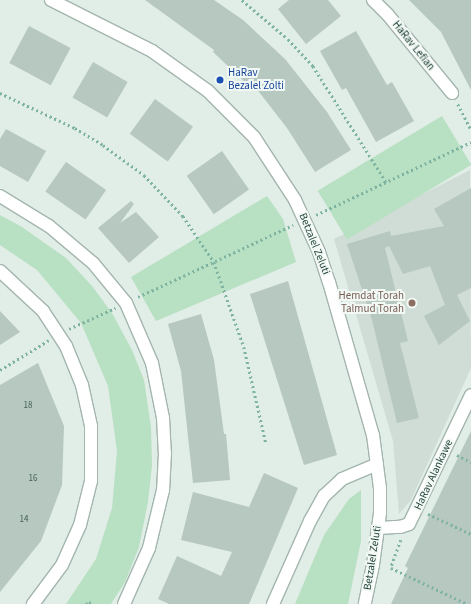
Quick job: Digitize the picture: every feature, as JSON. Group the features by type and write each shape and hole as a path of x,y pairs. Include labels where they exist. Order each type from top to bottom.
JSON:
{"street":[{"name":"Betzalel Zeluti","path":"51,0 152,51 208,91 254,137 285,182 305,220 329,282 367,412 377,464 380,488 378,528 374,565 365,604"},
{"name":"HaRav Lefian","path":"373,0 388,15 452,93"},
{"path":"0,196 25,210 70,242 93,263 126,303 153,370 163,418 165,453 163,490 156,527 139,575 124,604"},
{"path":"0,271 30,298 58,334 73,361 87,405 93,453 91,481 85,509 72,545 48,587 33,604"},
{"name":"HaRav Alankawe","path":"400,528 409,524 418,509 471,395"},
{"path":"273,604 310,522 324,496 342,478 377,464"},
{"path":"378,528 400,528"}],"path":[{"path":"242,0 288,39 313,66 386,182"},
{"path":"0,93 75,128 144,175 183,216 214,262 244,347 266,443"},
{"path":"452,93 471,129"},
{"path":"0,370 58,334 471,142"},
{"path":"446,450 471,462"},
{"path":"418,509 471,534"},
{"path":"400,528 401,543 391,568 467,604"},
{"path":"86,604 89,602 93,604"}],"shaded area":[{"name":"Hemdat Torah Talmud Torah","path":"470,170 471,368 411,500 399,514 393,441 334,239"}],"green space":[{"path":"442,116 471,165 347,240 318,191"},
{"path":"267,196 283,219 296,262 156,321 131,277"},
{"path":"0,215 22,227 66,258 92,286 112,313 132,350 144,380 151,427 152,465 148,502 139,547 125,582 111,604 66,604 96,559 112,508 117,451 108,386 81,323 37,270 0,245"},
{"path":"361,490 361,541 348,604 295,604 324,535 349,499"}],"building":[{"path":"145,0 214,0 243,20 285,59 327,112 351,150 315,172 287,128 249,79 246,83 213,52 214,50"},
{"path":"289,0 328,0 341,16 306,44 278,9"},
{"path":"409,0 471,0 471,90 441,32"},
{"path":"29,26 70,48 51,85 9,63"},
{"path":"356,31 387,85 392,82 414,121 376,142 346,88 342,90 320,51"},
{"path":"93,62 128,82 107,118 72,98"},
{"path":"155,99 193,127 168,161 130,134"},
{"path":"6,129 46,151 28,182 0,166 0,139"},
{"path":"222,151 249,190 214,214 187,176"},
{"path":"66,162 106,190 85,220 45,191"},
{"path":"471,188 471,288 457,295 470,321 439,345 424,316 445,305 430,266 403,274 389,246 385,248 408,341 400,343 419,418 397,423 372,320 347,244 390,231 391,236 444,226 434,209"},
{"path":"131,201 134,204 120,223 136,212 159,237 129,263 98,228"},
{"path":"288,281 337,455 304,465 250,294"},
{"path":"0,311 20,332 0,345"},
{"path":"201,314 214,360 224,434 226,434 230,480 193,483 181,371 168,324"},
{"path":"38,363 64,426 62,485 41,541 0,592 0,385"},
{"path":"471,431 471,604 391,604 408,568 405,566"},
{"path":"264,473 298,488 249,604 169,604 158,599 177,556 221,576 232,552 181,540 193,492 249,507"}],"place":[{"name":"HaRav Bezalel Zolti","path":"220,80"},
{"name":"Hemdat Torah Talmud Torah","path":"412,303"}]}
